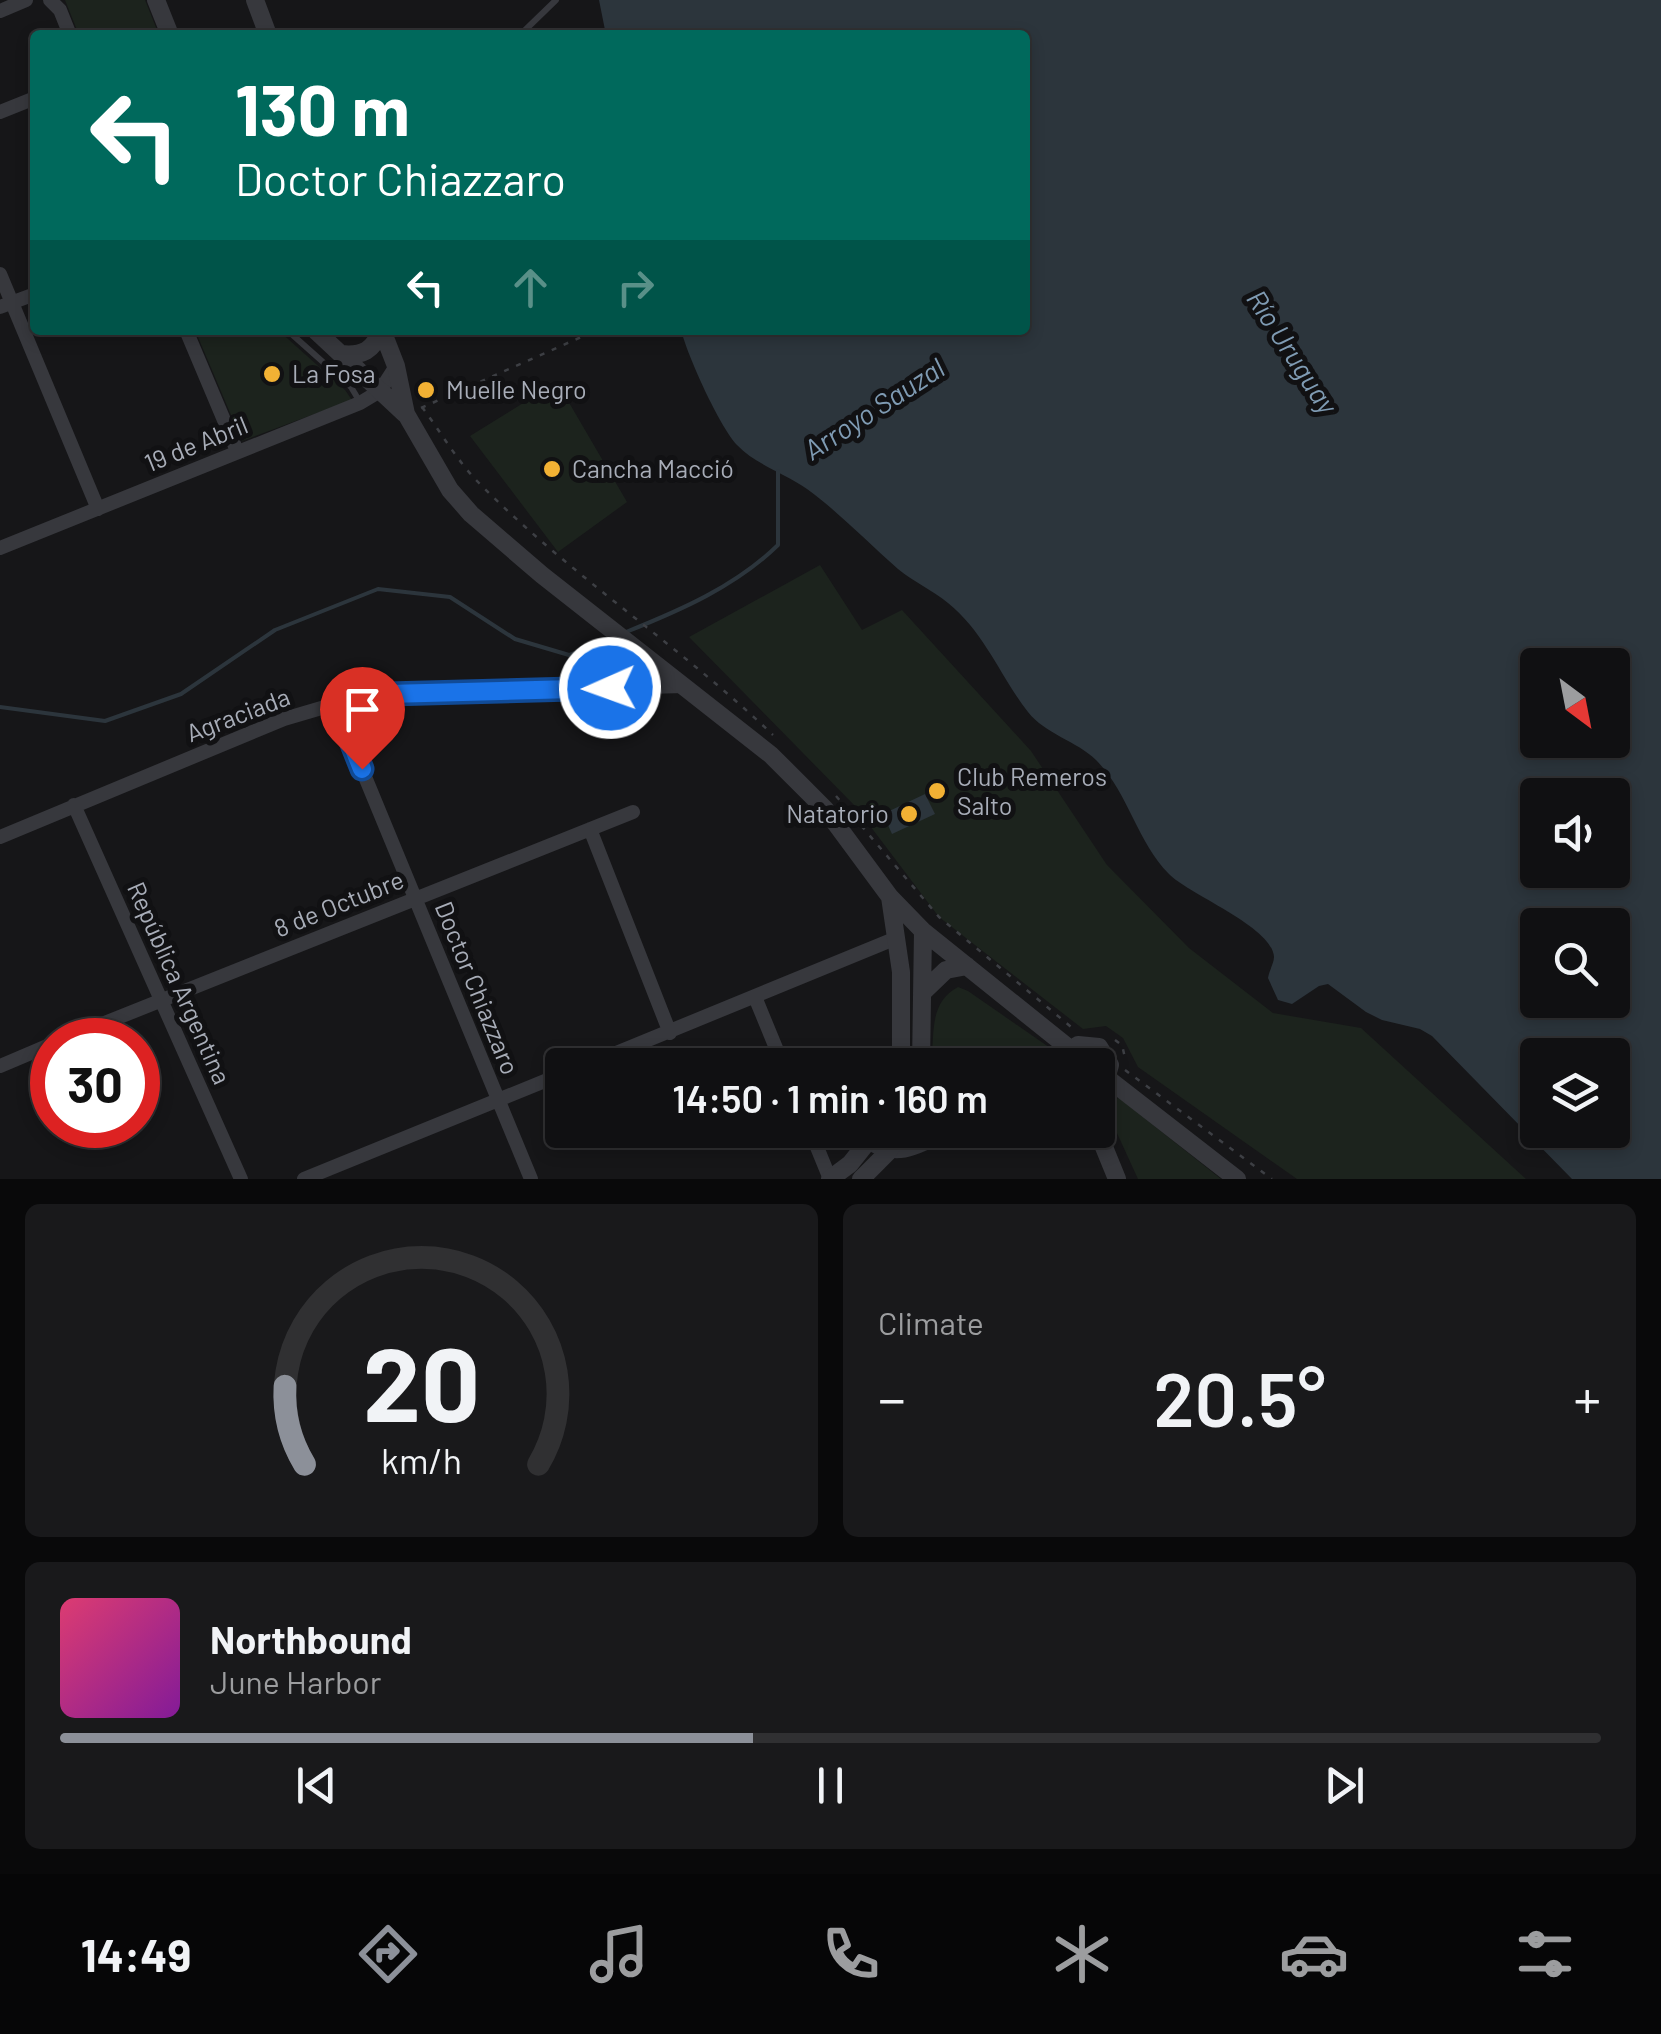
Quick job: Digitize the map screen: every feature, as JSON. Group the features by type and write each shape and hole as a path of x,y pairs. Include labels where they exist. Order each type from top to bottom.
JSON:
{"street":[{"path":"0,11 26,0"},
{"path":"50,0 60,10 68,30"},
{"path":"156,0 168,30"},
{"path":"255,0 266,30"},
{"path":"0,112 30,100"},
{"path":"0,274 6,305 98,509"},
{"path":"6,305 30,296"},
{"path":"188,335 236,451"},
{"path":"321,335 380,390 414,411"},
{"path":"340,354 369,351 379,335"},
{"path":"383,335 450,490 490,532 771,755 826,809 890,897 923,931 1070,1048"},
{"name":"19 de Abril","path":"0,548 360,403 380,390 396,366"},
{"name":"Agraciada","path":"0,836 284,719 336,704 388,694 684,686"},
{"name":"Doctor Chiazzaro","path":"336,704 531,1179"},
{"name":"República Argentina","path":"74,805 241,1179"},
{"name":"8 de Octubre","path":"114,1018 632,812"},
{"path":"590,830 670,1033"},
{"path":"890,897 901,972 902,1048"},
{"path":"921,1048 923,931"},
{"path":"894,939 924,958 959,960"},
{"path":"631,1048 894,939"},
{"path":"922,993 959,960"},
{"path":"755,997 776,1048"},
{"path":"0,1066 30,1053"},
{"path":"304,1179 545,1081"},
{"path":"1115,1090 1237,1179"},
{"path":"817,1148 830,1179 864,1148"},
{"path":"881,1148 886,1154"},
{"path":"861,1179 890,1148"},
{"path":"886,1154 913,1148"},
{"path":"1104,1148 1117,1179"}],"lane":[{"path":"525,30 556,0"},
{"path":"293,335 350,387 360,403"}],"path":[{"path":"584,335 414,411 475,479 780,742"},
{"path":"834,794 938,917 1071,1048"},
{"path":"1112,1038 1122,1045 1127,1058 1124,1070 1272,1179"}],"shaded area":[{"path":"65,0 145,0 157,30 77,30"},
{"path":"197,335 284,335 352,400 242,441"},
{"name":"Cancha Macció","path":"557,382 627,502 558,552 470,436"},
{"path":"820,565 862,630 902,610 1031,751 1107,865 1189,948 1273,1013 1361,1028 1526,1179 1297,1179 1138,1067 1123,1038 1106,1026 1083,1029 939,917 855,806 689,637"},
{"path":"958,987 968,991 1050,1048 932,1048 937,1011"},
{"path":"1119,1098 1221,1179 1138,1179 1115,1129 1115,1099"}],"water":[{"name":"Río Uruguay","path":"599,0 1661,0 1661,1179 1572,1179 1542,1148 1630,1148 1630,1038 1520,1038 1520,1126 1432,1036 1420,1029 1382,1020 1328,984 1292,1004 1278,1000 1268,978 1274,957 1270,946 1245,923 1169,874 1107,773 1088,753 1035,720 961,615 898,569 807,489 745,452 722,422 683,335 1030,335 1030,30 605,30"},
{"name":"Natatorio","path":"925,794 935,814 892,834 883,814"}],"waterway":[{"name":"Arroyo Sauzal","path":"626,632 726,585 778,545 778,471"},
{"name":"Arroyo Sauzal","path":"0,707 105,721 181,694 275,630 378,589 450,597 515,639 569,655 613,638"}],"place":[{"name":"La Fosa","path":"272,374"},
{"name":"Muelle Negro","path":"426,390"},
{"name":"Cancha Macció","path":"552,469"},
{"name":"Club Remeros Salto","path":"937,791"},
{"name":"Natatorio","path":"909,814"}],"route":[{"path":"362,769 336,704 388,694 610,688"}]}
